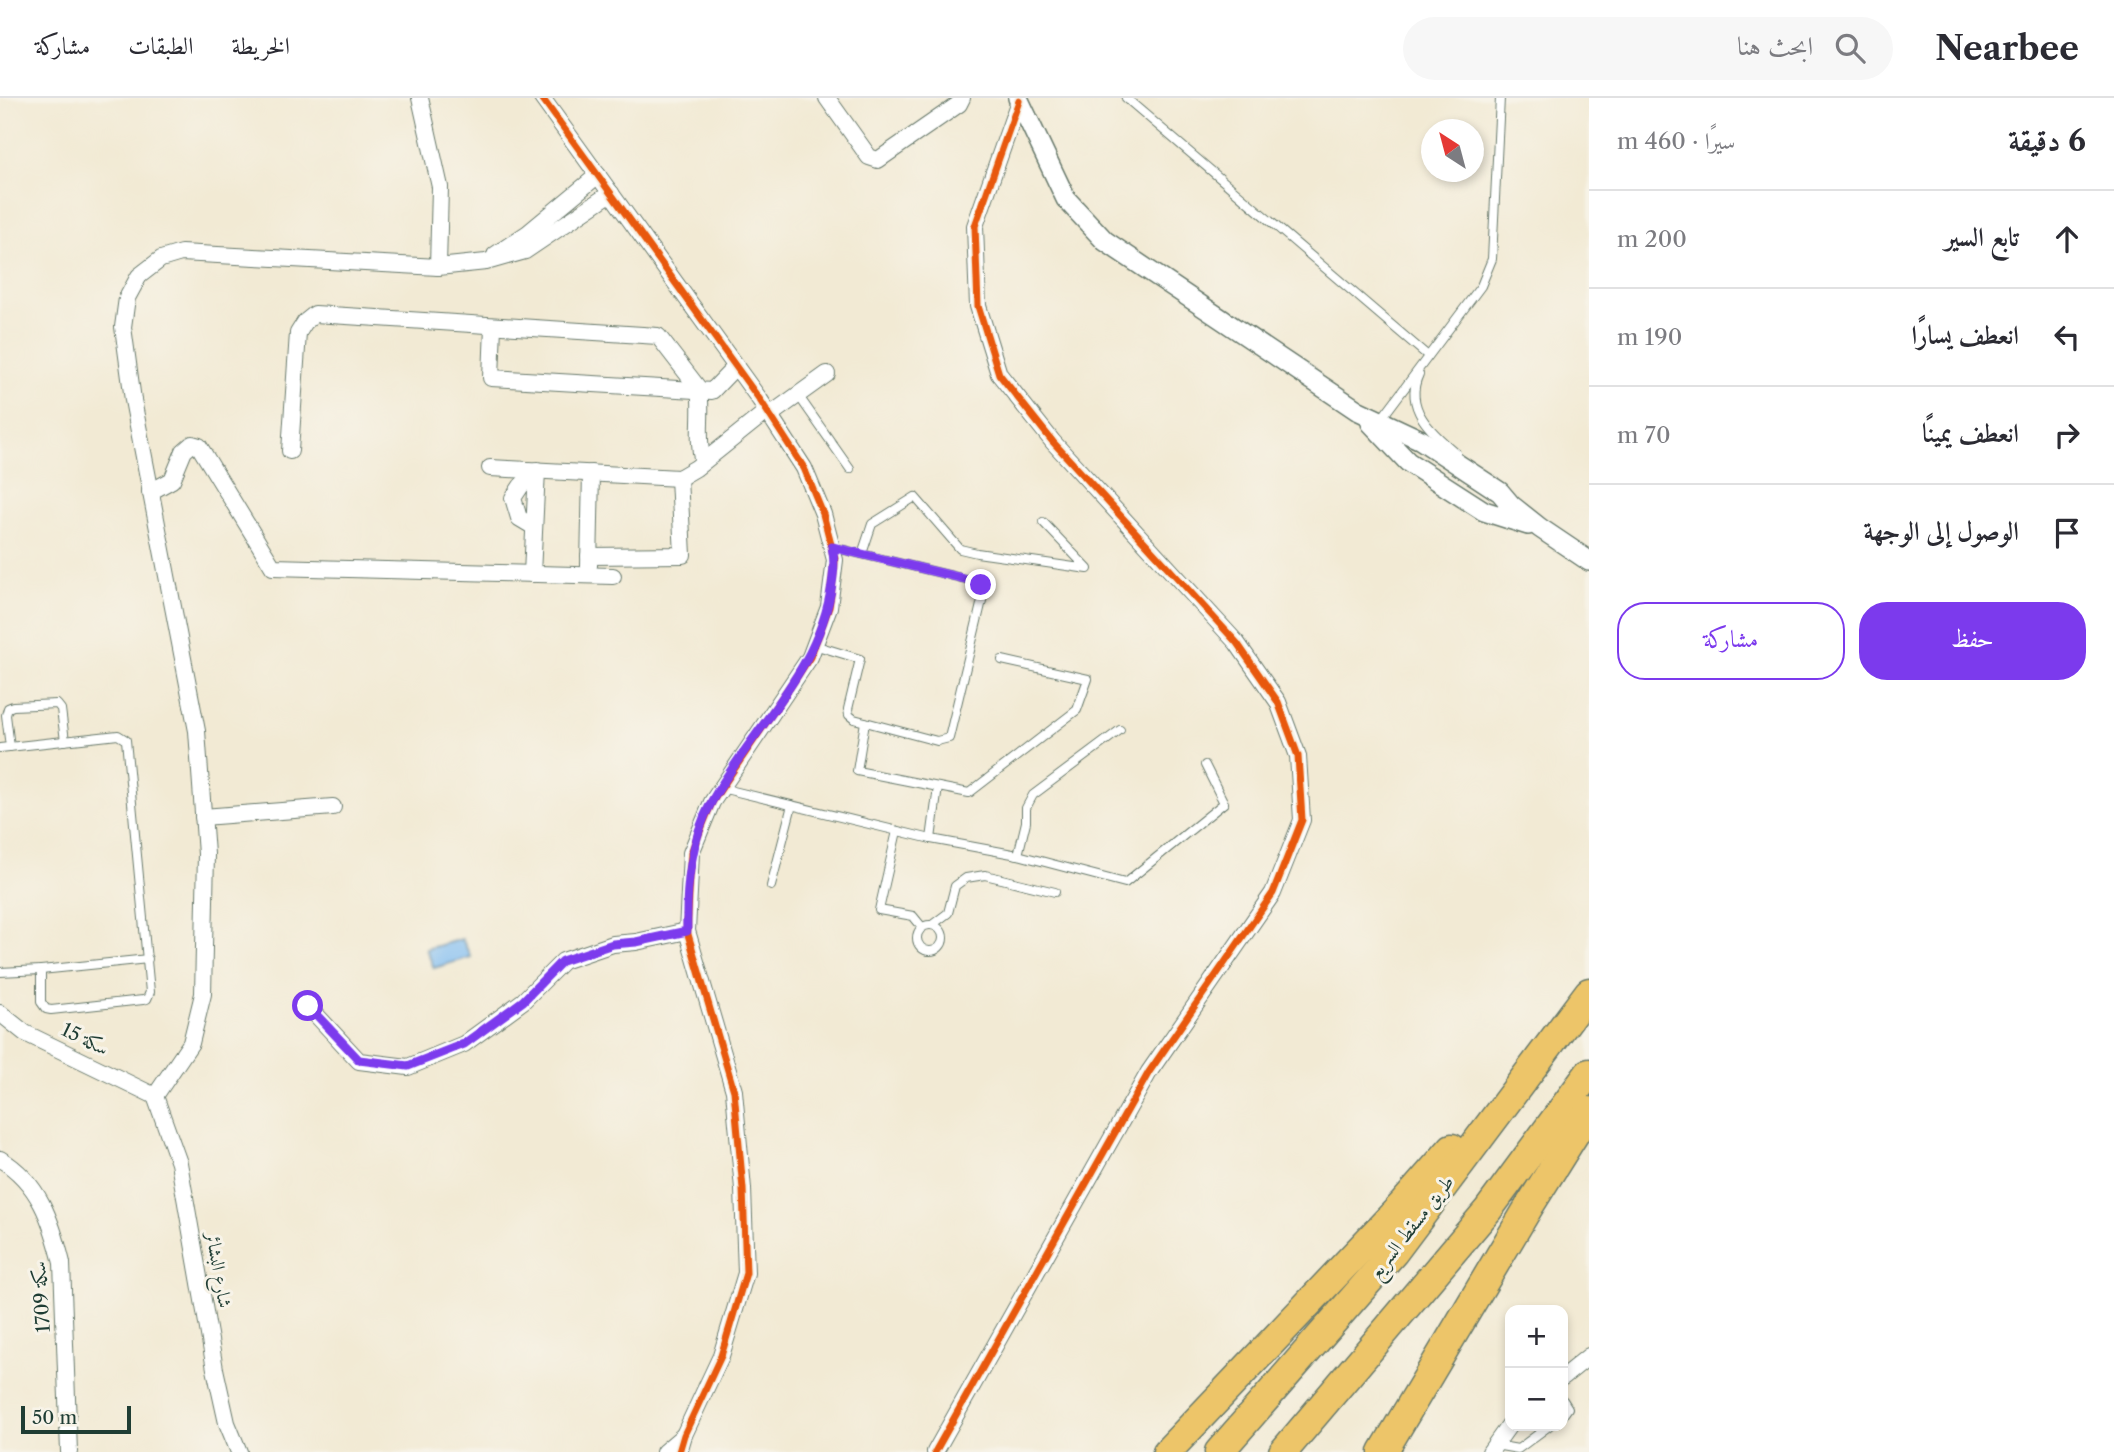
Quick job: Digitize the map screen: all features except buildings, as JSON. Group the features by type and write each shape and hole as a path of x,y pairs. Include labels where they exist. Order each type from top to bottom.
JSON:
{"highway":[{"name":"طريق مسقط السريع","path":"1219,1452 1394,1252 1589,992"},
{"path":"1167,1452 1403,1203 1566,1025"},
{"path":"1283,1452 1488,1210 1589,1073"},
{"path":"1382,1452 1589,1111"}],"street":[{"path":"420,98 440,187 438,267"},
{"path":"542,98 736,366 804,468 823,514 835,560 829,607 810,657 712,802 691,853 687,931 734,1091 743,1189 746,1273 721,1356 684,1435 679,1452"},
{"path":"827,98 870,158 878,160 959,104 962,98"},
{"path":"1019,99 1066,200 1105,241 1378,424 1421,440 1500,492 1511,505 1540,528 1589,561"},
{"path":"935,1452 1149,1072 1273,893 1301,820 1298,756 1278,702 1237,643 1053,442 999,374 978,306 975,226 1019,99"},
{"path":"486,261 528,233 598,175"},
{"path":"155,1096 191,1043 203,994 206,854 197,731 150,492 123,327 127,298 139,276 161,259 181,253 438,267 486,261 525,251 611,193"},
{"path":"290,451 298,332 315,314 658,336 699,389 699,449 703,462"},
{"path":"493,326 491,378 712,391 736,366"},
{"path":"490,468 679,478 827,374"},
{"path":"1378,424 1408,462 1484,511 1540,528"},
{"path":"150,492 173,480 184,452 192,444 199,446 273,567 613,576"},
{"path":"532,574 537,470"},
{"path":"534,527 519,518 513,498 537,470"},
{"path":"589,575 591,473"},
{"path":"589,555 683,555 679,478"},
{"path":"203,817 332,807"},
{"path":"308,1006 359,1060 408,1066 464,1044 523,1001 562,961 613,944 687,931"},
{"name":"سكة 15","path":"0,1013 25,1033 155,1096"},
{"name":"شارع البشائر","path":"155,1096 179,1163 215,1369 227,1423 239,1452"},
{"name":"سكة 1709","path":"0,1159 10,1165 34,1189 46,1209 55,1233 62,1263 69,1452"},
{"path":"1568,1373 1589,1356"},
{"path":"1492,1448 1505,1431"},
{"path":"664,1452 684,1435"}],"lane":[{"path":"1126,98 1428,356"},
{"path":"1378,424 1481,286 1492,259 1500,98"},
{"path":"1428,356 1417,378 1414,396 1422,418 1438,438 1486,473 1500,492"},
{"path":"798,395 849,469"},
{"path":"862,554 872,524 915,497 960,549 1088,569 1043,522"},
{"path":"814,645 860,659 848,709 849,715 865,722 937,741 949,738 984,592 981,585 974,581 832,547"},
{"path":"865,722 857,771 969,793 1077,710 1088,679 1002,660"},
{"path":"10,747 6,715 8,708 13,706 57,704 61,709 65,741"},
{"path":"1018,855 1026,822 1026,808 1033,795 1119,730"},
{"path":"0,748 118,735 126,740 150,992 147,999 46,1009 41,1002 41,970"},
{"path":"721,788 931,839 1018,855 1125,883 1224,803 1205,765"},
{"path":"931,839 938,787"},
{"path":"771,886 792,805"},
{"path":"897,831 879,910 913,916 922,927"},
{"path":"932,925 941,930 943,941 938,949 929,951 920,946 917,935 922,927 932,925 947,913 955,886 966,878 985,875 1055,892"},
{"path":"0,972 148,959"},
{"path":"1492,1448 1521,1448 1543,1431"}],"water":[{"path":"462,939 471,957 434,968 426,949"}],"cycle path":[{"path":"542,98 760,400 804,468 823,514 835,560 829,607 810,657 712,802 691,853 687,931 734,1091 743,1189 746,1273 721,1356 684,1435 679,1452"},
{"path":"935,1452 1149,1072 1273,893 1302,820 1298,756 1278,702 1237,643 1053,442 999,374 978,306 975,226 1019,101"}],"route":[{"path":"308,1006 359,1060 408,1066 464,1044 523,1001 562,961 613,944 687,931 691,853 712,802 810,657 829,607 835,560 832,547 974,581 981,585"}]}
